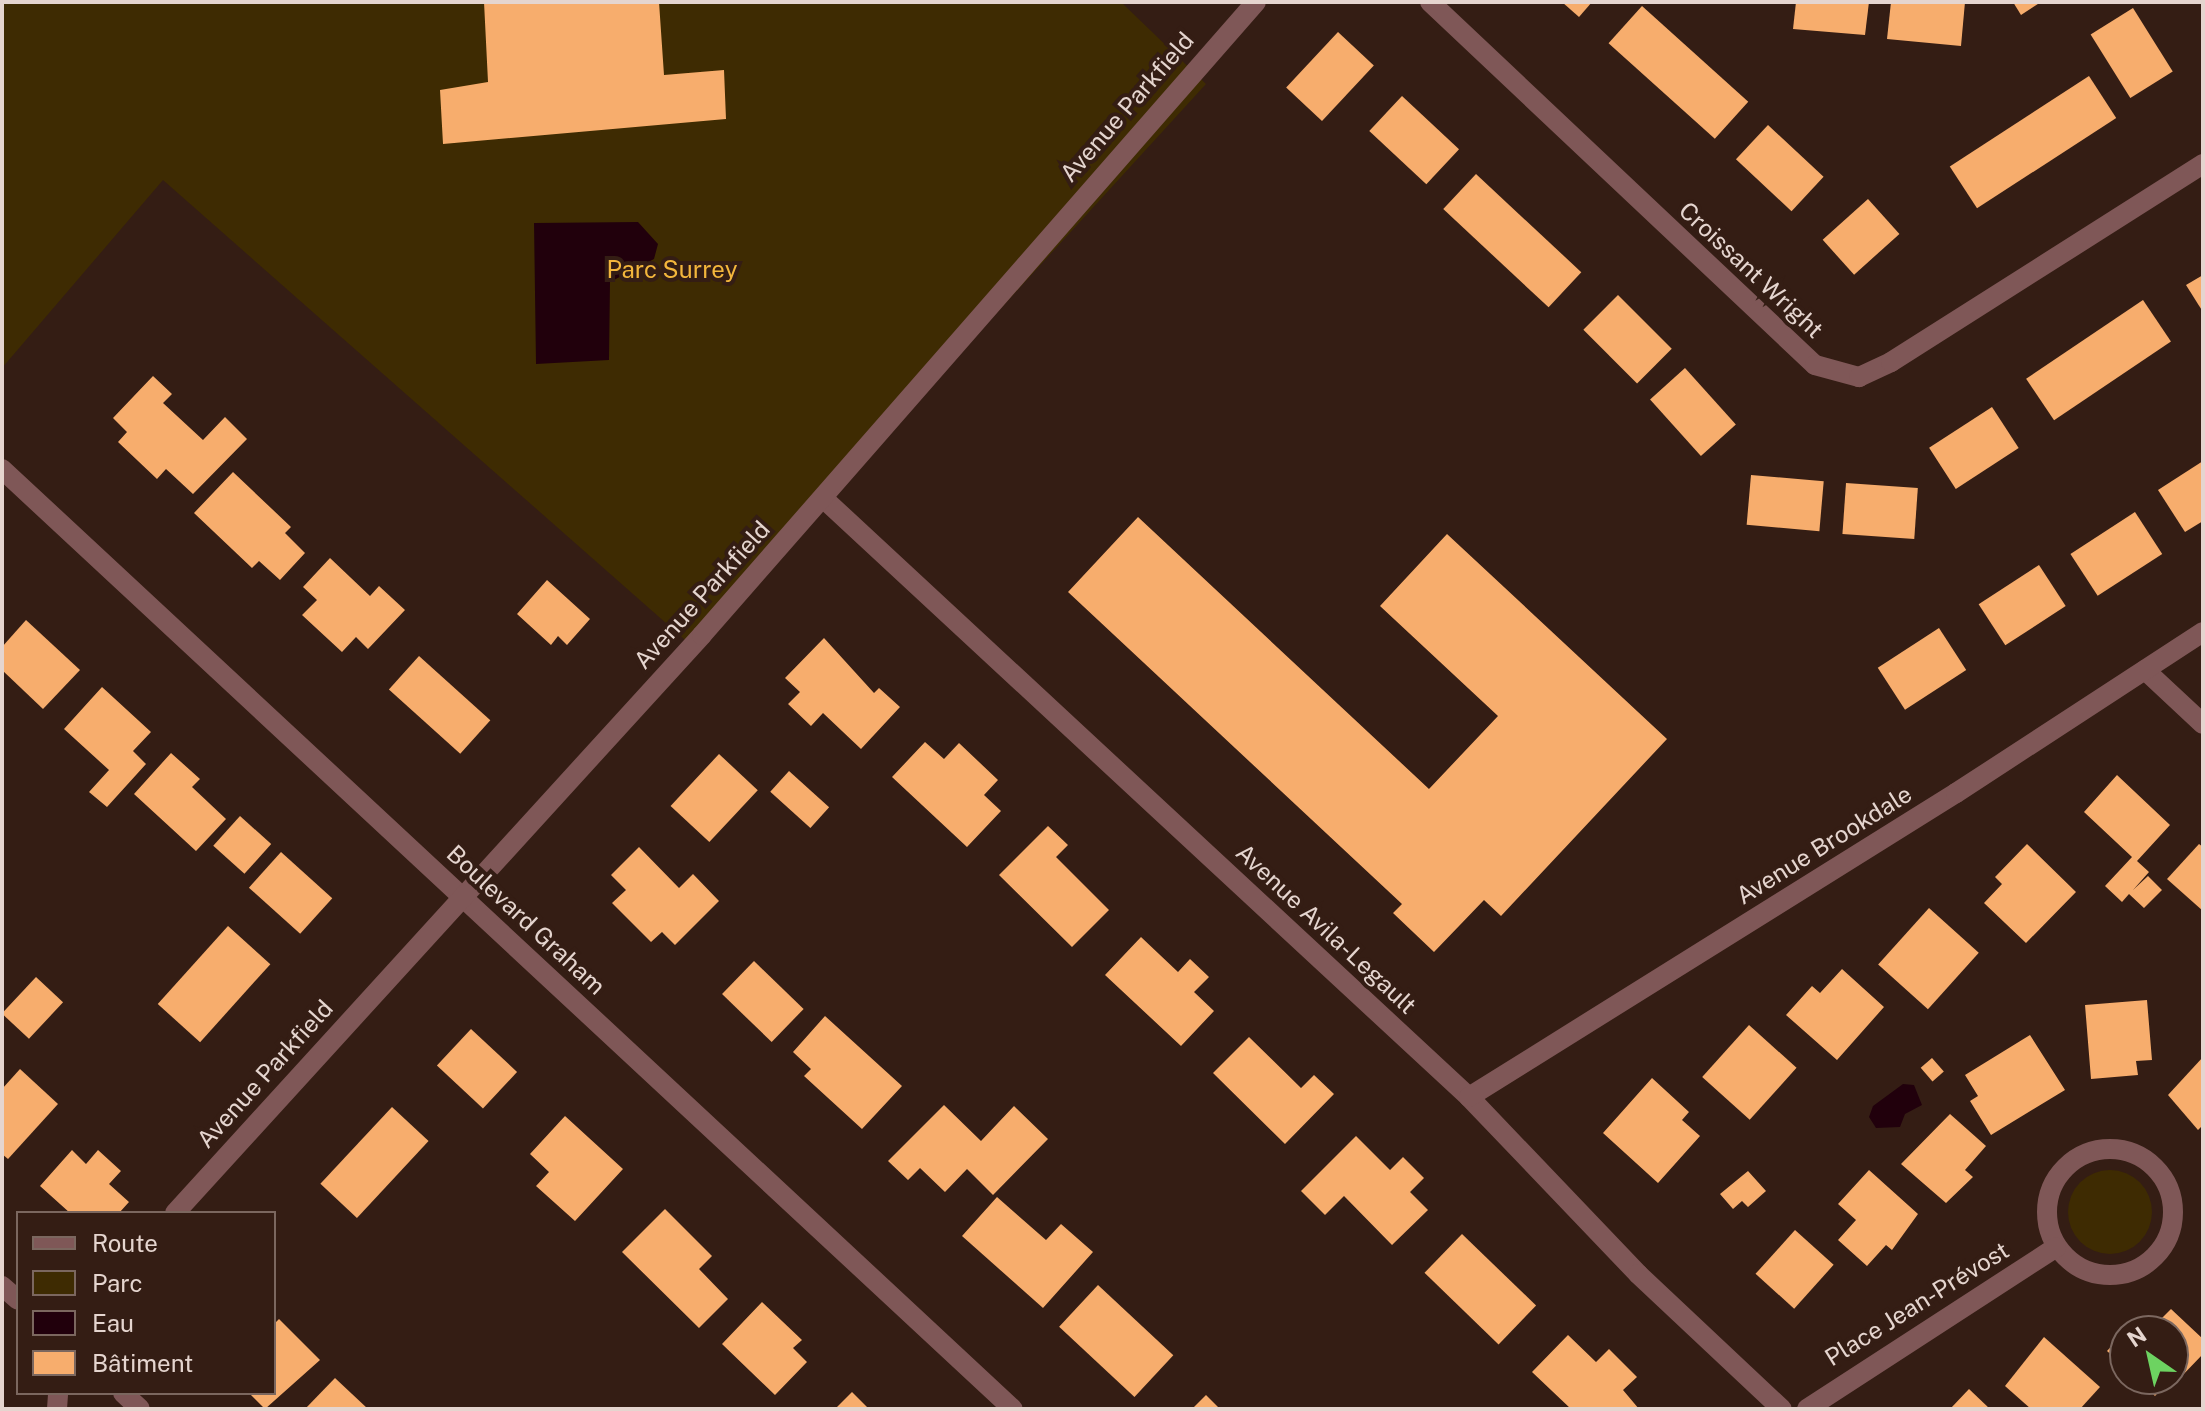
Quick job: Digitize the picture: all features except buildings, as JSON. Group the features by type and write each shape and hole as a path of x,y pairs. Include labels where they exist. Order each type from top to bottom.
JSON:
{"street":[{"name":"Avenue Parkfield","path":"177,1211 460,894 823,498 1256,2"},
{"name":"Croissant Wright","path":"1430,2 1815,365 1859,377 1891,362 2203,164"},
{"name":"Boulevard Graham","path":"2,469 1013,1409"},
{"name":"Avenue Avila-Legault","path":"823,498 1469,1097 1638,1274 1782,1409"},
{"name":"Avenue Brookdale","path":"1469,1097 2203,632"},
{"path":"2145,670 2203,724"},
{"path":"2097,1150 2121,1150 2144,1158 2161,1174 2171,1196 2173,1220 2166,1242 2151,1261 2118,1275 2094,1274 2072,1264 2056,1247 2047,1223 2047,1199 2057,1177 2074,1159 2097,1150"},
{"name":"Place Jean-Prévost","path":"1807,1409 2056,1247"},
{"path":"125,1395 140,1409"}],"green space":[{"name":"Parc Surrey","path":"2,2 1121,2 1206,84 692,646 163,180 2,368"},
{"path":"2110,1170 2126,1173 2140,1182 2149,1196 2152,1212 2149,1228 2140,1242 2126,1251 2110,1254 2094,1251 2080,1242 2071,1228 2068,1212 2071,1196 2080,1182 2094,1173"}],"water":[{"path":"638,222 658,244 654,259 610,282 609,360 536,364 534,223"},
{"path":"1903,1084 1914,1085 1922,1105 1905,1114 1900,1127 1876,1128 1869,1117 1873,1106"}]}
